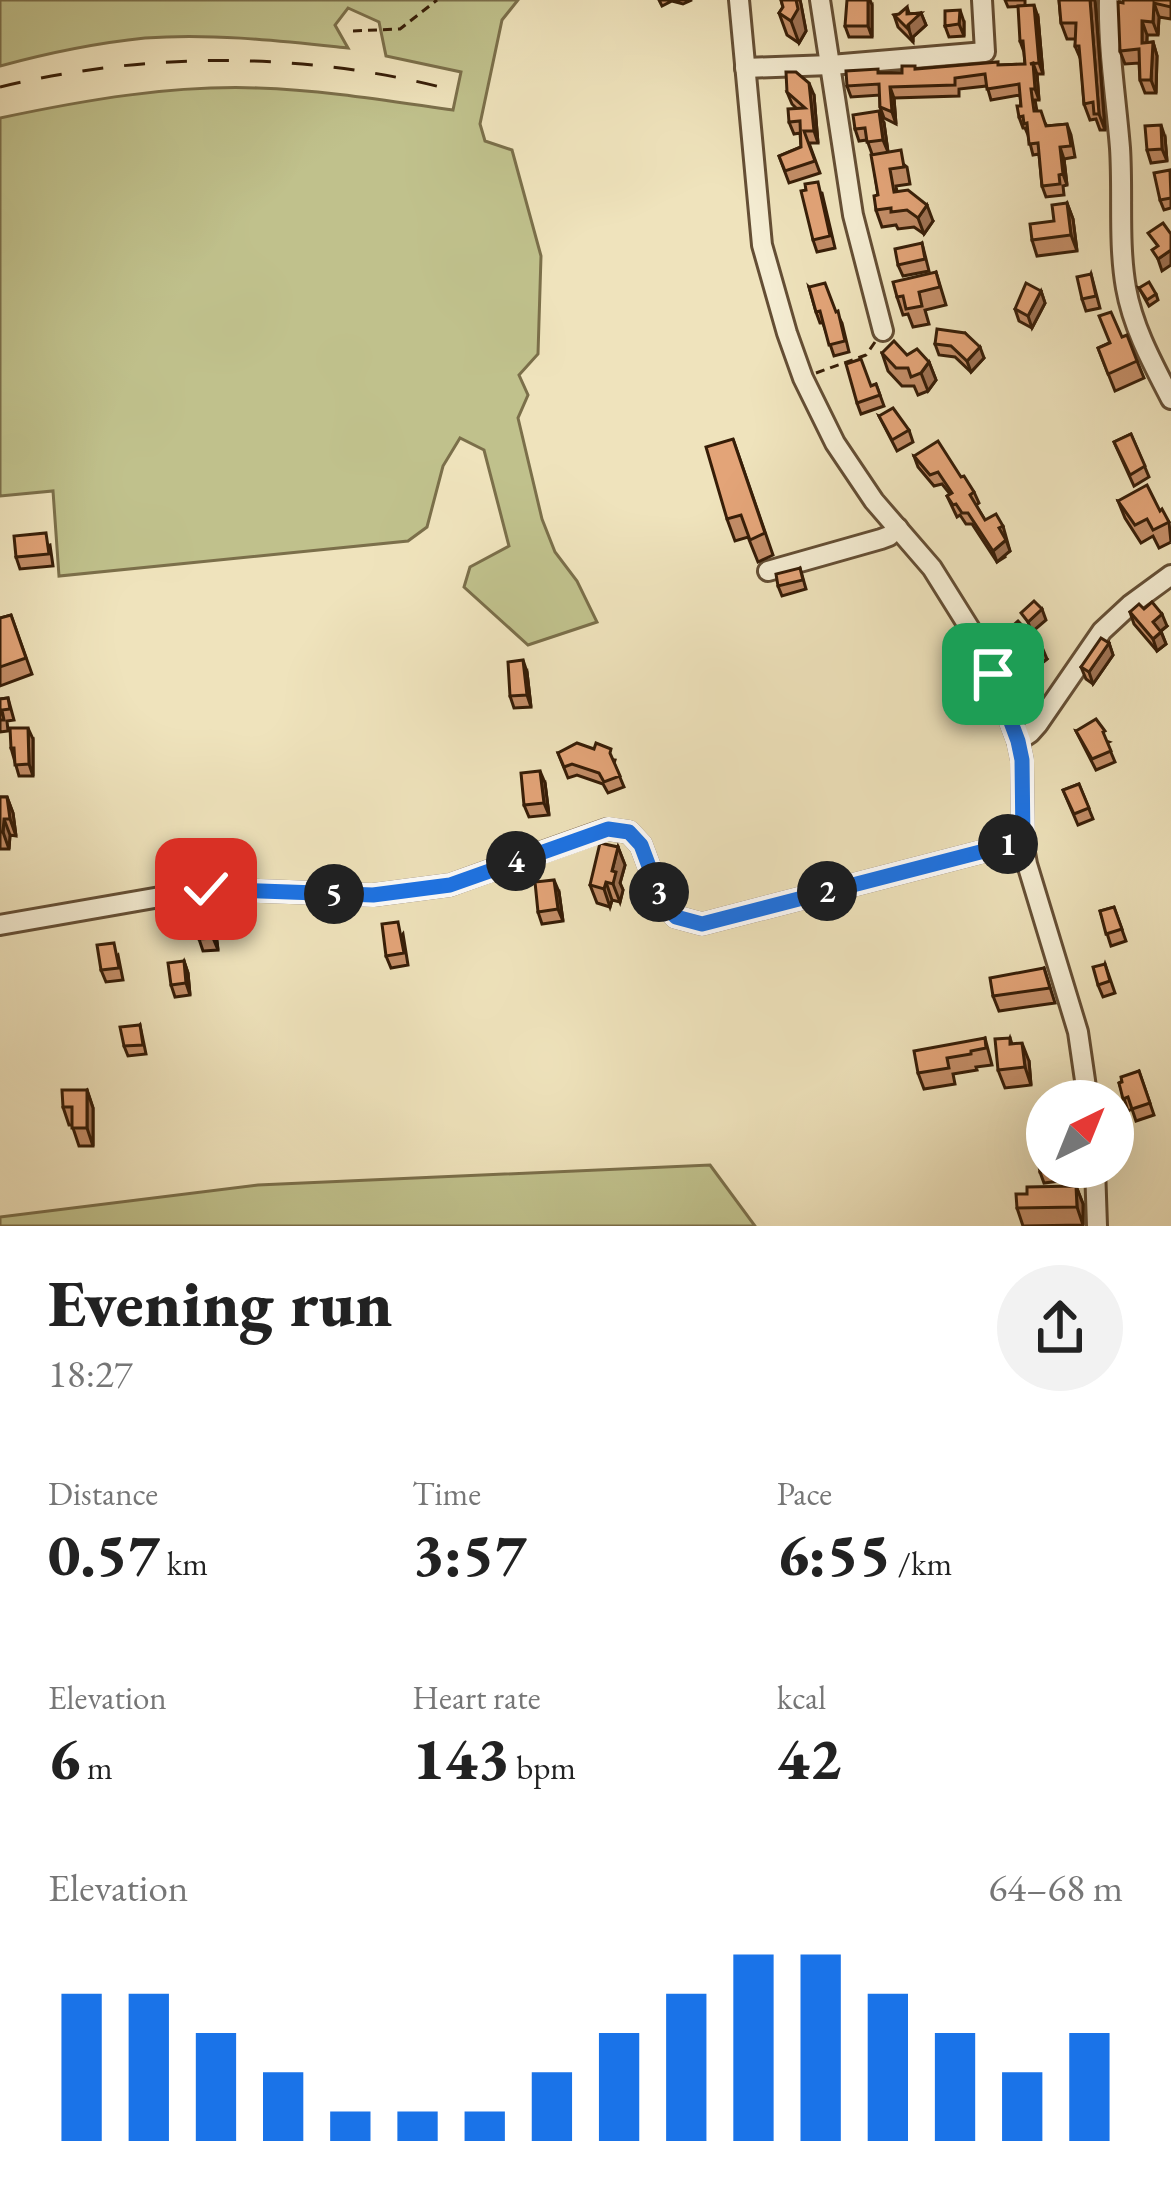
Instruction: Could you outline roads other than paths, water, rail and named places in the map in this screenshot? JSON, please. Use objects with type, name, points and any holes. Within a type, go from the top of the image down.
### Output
[{"type":"street","points":[[739,0],[762,245],[787,333],[803,378],[844,458],[932,568],[993,674],[1018,741],[1023,841],[1078,1033],[1085,1080]]},
{"type":"street","points":[[820,0],[853,215],[884,331]]},
{"type":"street","points":[[746,68],[985,52],[982,0]]},
{"type":"street","points":[[1108,0],[1126,292],[1146,351],[1171,399]]},
{"type":"street","points":[[768,571],[889,536],[898,528]]},
{"type":"street","points":[[1018,741],[1038,724],[1102,631],[1171,575]]},
{"type":"street","points":[[0,926],[206,889],[373,895],[450,885],[608,829],[629,832],[641,845],[663,904],[676,917],[702,924],[1023,841]]},
{"type":"street","points":[[1096,1188],[1097,1226]]},
{"type":"railway","points":[[0,87],[113,67],[228,60],[343,68],[456,91]]}]
